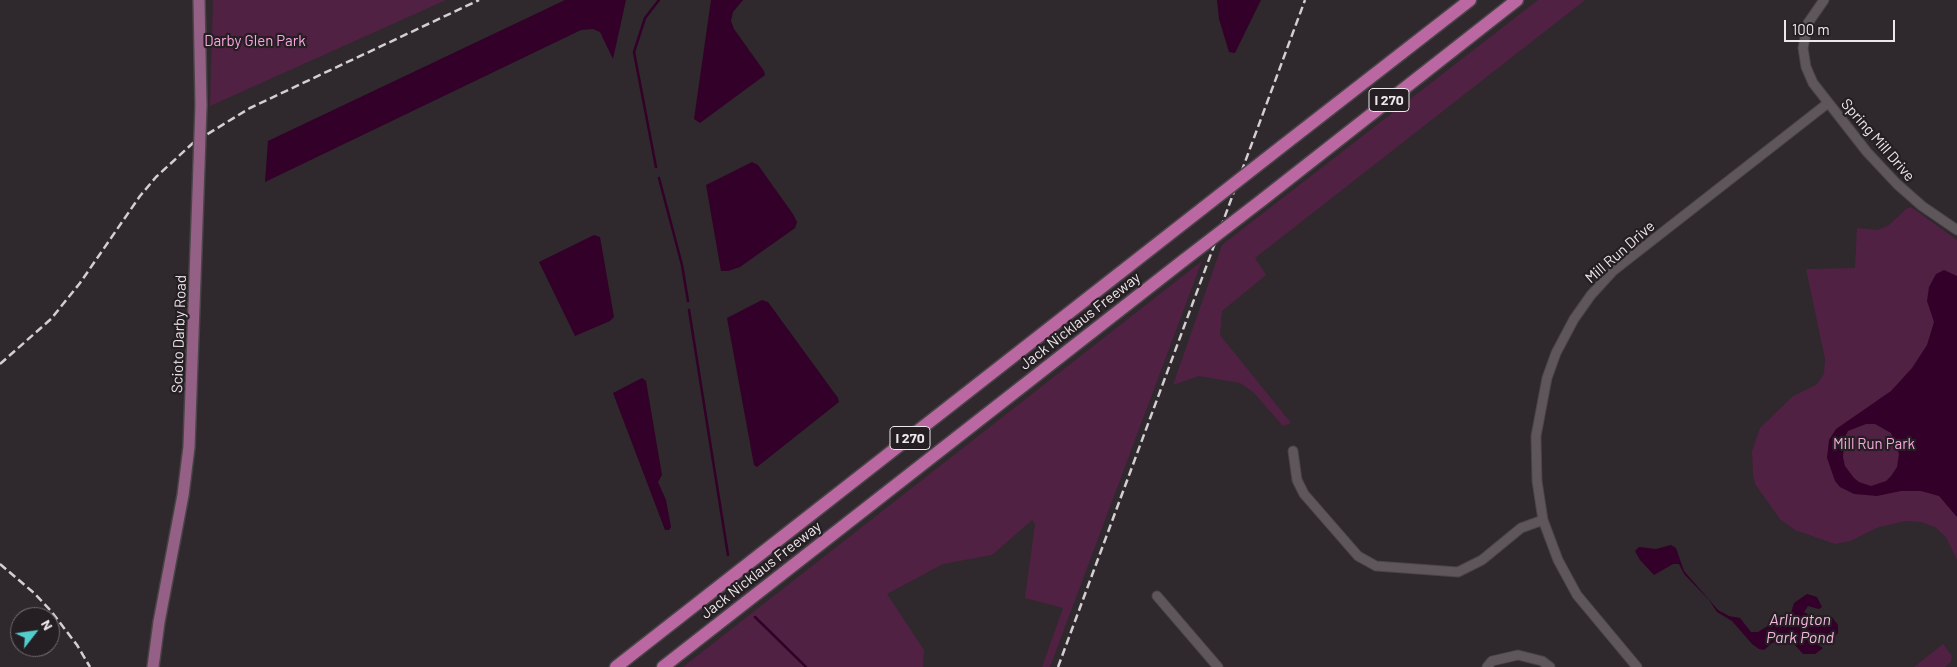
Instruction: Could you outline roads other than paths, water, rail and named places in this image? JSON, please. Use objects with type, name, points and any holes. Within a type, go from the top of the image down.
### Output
[{"type":"highway","name":"Jack Nicklaus Freeway","points":[[616,667],[1470,0]]},
{"type":"highway","name":"Jack Nicklaus Freeway","points":[[663,667],[1517,0]]},
{"type":"main road","name":"Scioto Darby Road","points":[[153,667],[158,622],[183,495],[189,447],[201,105],[199,0]]},
{"type":"street","name":"Spring Mill Drive","points":[[1824,0],[1808,23],[1803,48],[1809,75],[1828,103],[1867,152],[1897,184],[1922,206],[1957,230]]},
{"type":"street","name":"Mill Run Drive","points":[[1637,667],[1577,595],[1558,560],[1543,520],[1536,459],[1536,436],[1542,395],[1556,353],[1574,319],[1591,295],[1613,271],[1828,103]]},
{"type":"street","points":[[1293,451],[1297,480],[1304,494],[1358,556],[1376,566],[1458,572],[1482,560],[1521,528],[1543,520]]},
{"type":"street","points":[[1157,596],[1218,667]]},
{"type":"street","points":[[1487,667],[1492,661],[1518,655],[1542,662],[1550,667]]},
{"type":"water","points":[[565,0],[626,0],[613,59],[600,32],[593,29],[581,30],[265,182],[268,141]]},
{"type":"water","points":[[711,0],[743,0],[733,12],[731,21],[734,29],[765,75],[700,123],[694,119]]},
{"type":"water","points":[[1217,0],[1261,0],[1235,53],[1229,52],[1219,19]]},
{"type":"water","points":[[752,162],[758,165],[797,222],[795,228],[740,267],[721,271],[706,185]]},
{"type":"water","points":[[594,235],[600,237],[614,317],[610,321],[575,336],[539,262]]},
{"type":"water","points":[[1944,270],[1957,276],[1957,517],[1939,496],[1921,491],[1901,491],[1877,496],[1854,494],[1840,487],[1835,481],[1827,458],[1829,440],[1836,429],[1891,391],[1912,368],[1927,345],[1934,322],[1927,301],[1929,287],[1936,274]],"holes":[[[1866,424],[1875,424],[1891,433],[1899,454],[1897,467],[1891,476],[1886,481],[1871,486],[1854,478],[1845,466],[1843,457],[1845,437],[1848,431]]]},
{"type":"water","points":[[762,300],[768,302],[838,398],[839,402],[757,467],[754,465],[727,318]]},
{"type":"water","points":[[642,378],[646,381],[662,475],[658,482],[666,500],[671,527],[669,530],[665,530],[613,393]]},
{"type":"water","name":"Arlington Park Pond","points":[[1671,545],[1676,548],[1684,571],[1718,610],[1729,616],[1740,618],[1751,632],[1758,632],[1780,616],[1791,613],[1794,603],[1807,594],[1817,597],[1822,607],[1819,609],[1808,606],[1804,612],[1820,621],[1832,617],[1838,625],[1838,633],[1830,641],[1824,633],[1815,638],[1814,642],[1823,648],[1815,654],[1803,654],[1794,644],[1783,640],[1772,643],[1764,650],[1759,649],[1752,644],[1732,621],[1717,612],[1709,600],[1684,574],[1679,564],[1673,564],[1654,575],[1640,560],[1635,551],[1639,547],[1656,549]]},
{"type":"waterway","points":[[656,167],[634,52],[645,18],[659,0]]},
{"type":"waterway","points":[[659,178],[682,265],[688,301]]},
{"type":"waterway","points":[[689,310],[728,555]]},
{"type":"waterway","points":[[755,617],[806,667]]},
{"type":"railway","points":[[0,364],[51,319],[80,283],[140,196],[156,177],[193,143],[250,108],[479,0]]},
{"type":"railway","points":[[1058,667],[1305,0]]},
{"type":"railway","points":[[0,564],[34,593],[51,611],[77,645],[90,667]]},
{"type":"park label","name":"Darby Glen Park","points":[[255,41]]},
{"type":"park label","name":"Mill Run Park","points":[[1874,444]]}]
